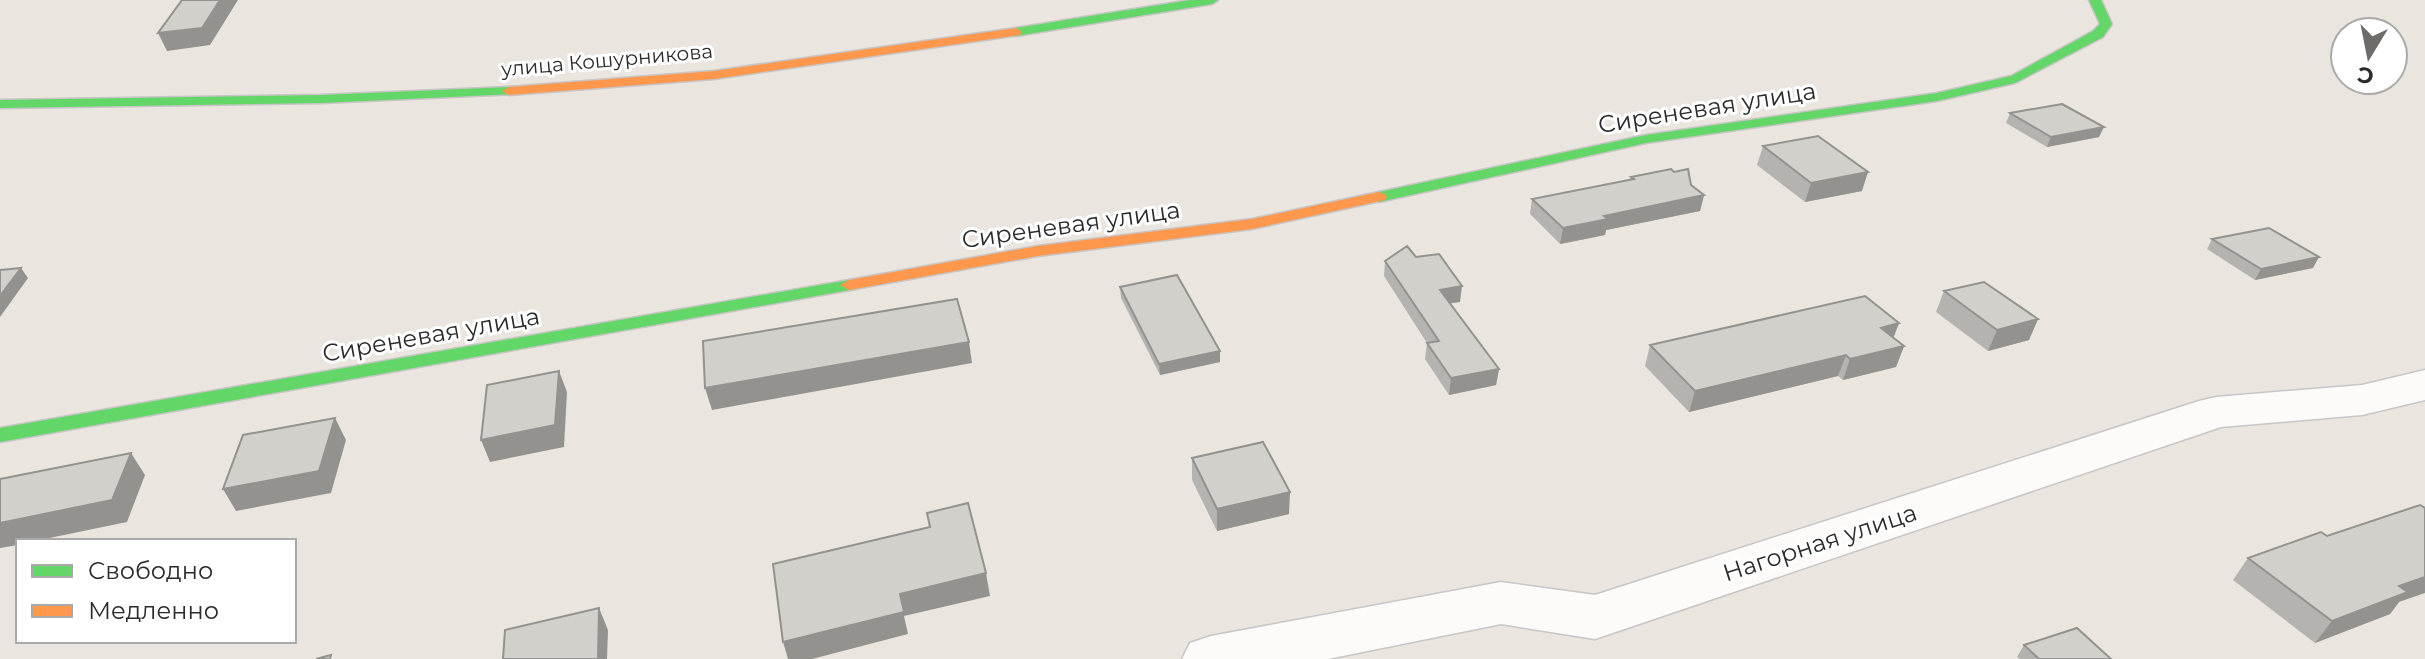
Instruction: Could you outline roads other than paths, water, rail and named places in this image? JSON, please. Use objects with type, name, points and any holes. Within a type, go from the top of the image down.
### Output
[{"type":"street","name":"улица Кошурникова","points":[[0,104],[483,93],[644,82],[836,59],[1139,6],[1212,0]]},
{"type":"street","name":"Сиреневая улица","points":[[0,435],[1038,251],[1252,224],[1646,139],[1937,97],[2015,79],[2098,34],[2106,24],[2095,0]]},
{"type":"street","name":"Нагорная улица","points":[[1211,659],[1501,603],[1595,617],[2216,412],[2362,400],[2425,385]]}]
